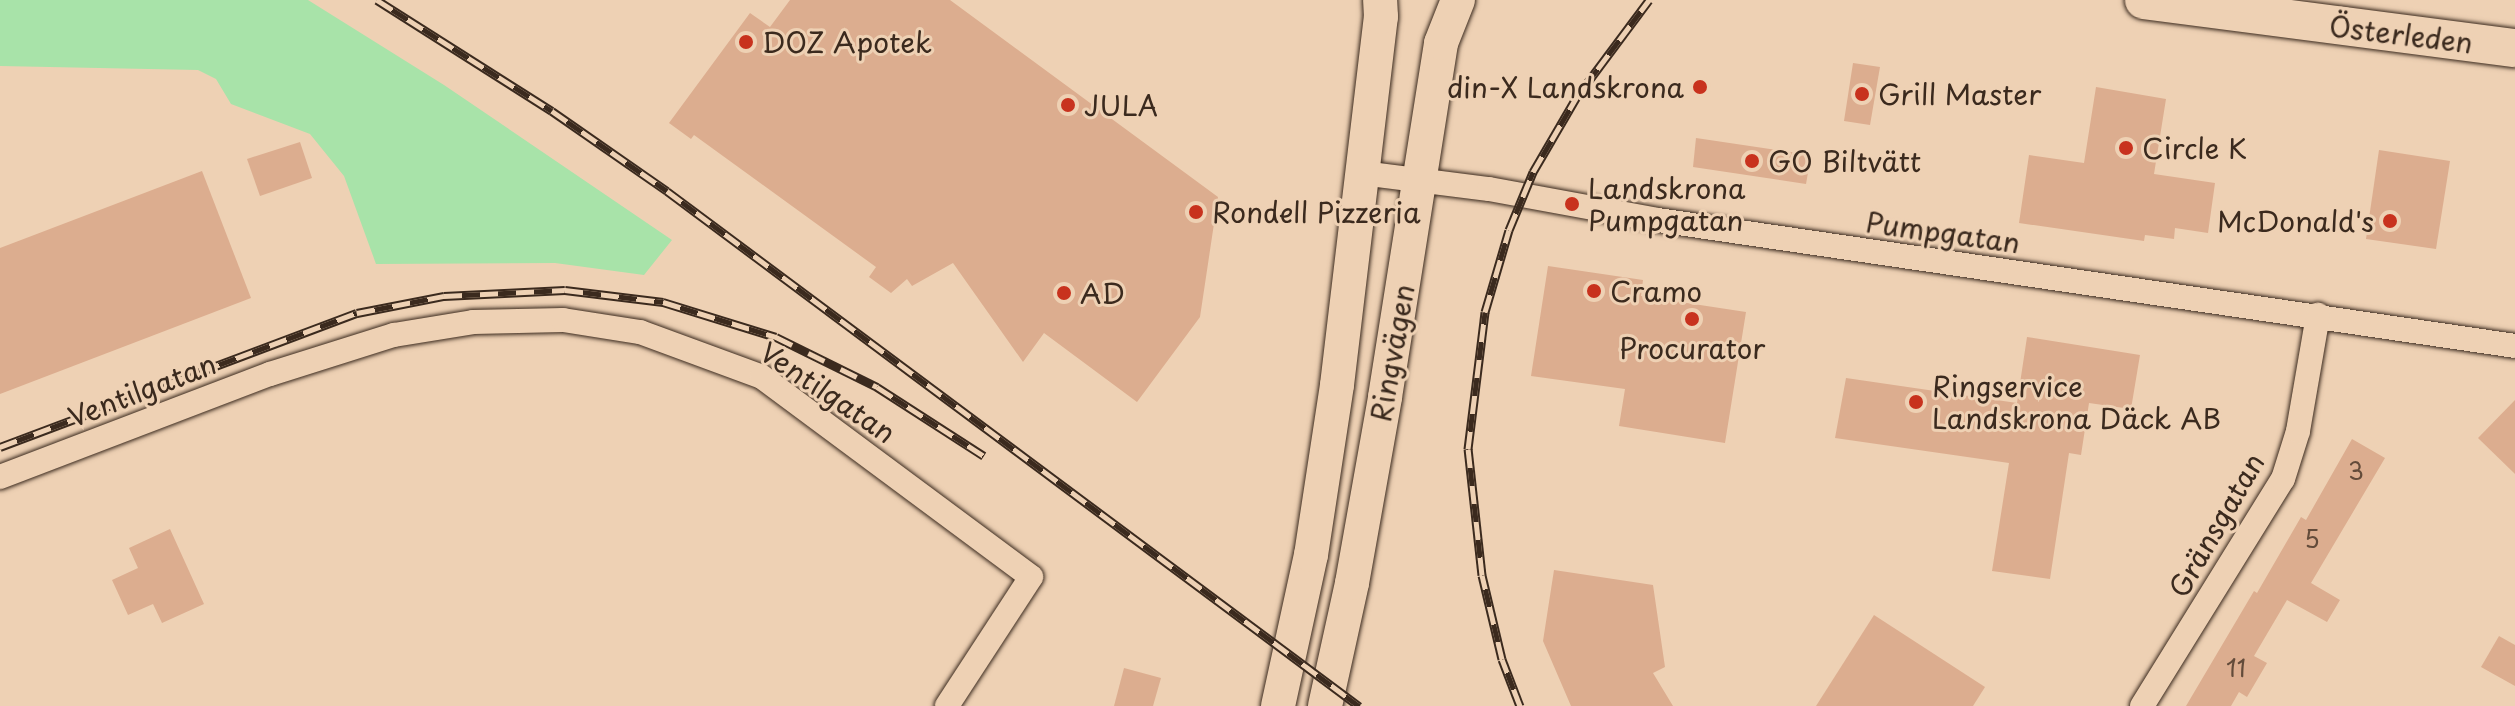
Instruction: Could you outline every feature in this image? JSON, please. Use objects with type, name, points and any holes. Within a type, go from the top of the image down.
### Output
[{"type":"main road","name":"Ringvägen","points":[[1278,706],[1311,555],[1337,385],[1381,17],[1380,0]]},
{"type":"main road","name":"Ringvägen","points":[[1325,706],[1355,569],[1441,43],[1458,0]]},
{"type":"main road","name":"Österleden","points":[[2144,0],[2515,48]]},
{"type":"street","name":"Pumpgatan","points":[[1362,173],[1489,189],[1673,223],[2515,346]]},
{"type":"street","name":"Gränsgatan","points":[[2142,706],[2283,479],[2298,431],[2318,315]]},
{"type":"street","name":"Ventilgatan","points":[[0,477],[270,374],[394,335],[473,322],[563,320],[640,332],[762,377],[1031,577],[947,706]]},
{"type":"green space","points":[[0,0],[308,0],[444,85],[672,240],[644,275],[555,263],[376,264],[344,176],[310,134],[231,104],[216,79],[198,70],[0,66]]},
{"type":"building","points":[[790,0],[950,0],[1218,197],[1200,317],[1137,402],[1044,333],[1023,362],[953,263],[912,286],[907,279],[891,293],[869,277],[876,267],[694,135],[691,139],[669,123],[750,13],[770,27]]},
{"type":"building","name":"Grill Master","points":[[1853,63],[1880,67],[1870,125],[1844,121]]},
{"type":"building","points":[[2096,87],[2166,99],[2154,174],[2215,183],[2208,233],[2175,228],[2174,239],[2145,235],[2144,241],[2019,223],[2029,155],[2084,163]]},
{"type":"building","name":"GO Biltvätt","points":[[1696,138],[1811,155],[1806,184],[1693,167]]},
{"type":"building","points":[[300,142],[312,178],[260,196],[247,159]]},
{"type":"building","points":[[2379,150],[2450,161],[2436,249],[2366,239]]},
{"type":"building","points":[[202,171],[251,298],[0,394],[0,248]]},
{"type":"building","points":[[1548,266],[1643,280],[1641,296],[1746,312],[1725,443],[1619,426],[1625,389],[1531,376]]},
{"type":"building","points":[[2027,337],[2140,355],[2131,409],[2089,403],[2081,455],[2069,453],[2050,579],[1992,571],[2009,463],[1835,438],[1846,378],[2017,403]]},
{"type":"building","points":[[2515,400],[2515,474],[2478,438]]},
{"type":"building","points":[[2352,439],[2385,458],[2311,583],[2340,600],[2327,622],[2287,600],[2254,656],[2267,663],[2247,697],[2239,692],[2231,706],[2186,706],[2301,517],[2306,520]]},
{"type":"building","points":[[170,529],[204,604],[162,623],[153,604],[128,615],[112,580],[138,568],[129,548]]},
{"type":"building","points":[[1554,570],[1653,585],[1665,667],[1653,673],[1673,706],[1571,706],[1543,641]]},
{"type":"building","points":[[1874,615],[1985,687],[1973,706],[1816,706]]},
{"type":"building","points":[[2499,636],[2515,645],[2515,686],[2481,667]]},
{"type":"building","points":[[1124,668],[1161,678],[1153,706],[1114,706]]},
{"type":"railway","points":[[377,0],[552,111],[667,191],[1359,706]]},
{"type":"railway","points":[[1520,706],[1502,659],[1482,575],[1468,449],[1485,312],[1509,230],[1533,172],[1576,98],[1649,0]]},
{"type":"railway","points":[[0,447],[357,313],[444,296],[565,290],[663,302],[776,337],[877,387],[984,456]]},
{"type":"place","name":"DOZ Apotek","points":[[746,42]]},
{"type":"place","name":"din-X Landskrona","points":[[1700,87]]},
{"type":"place","name":"Grill Master","points":[[1862,94]]},
{"type":"place","name":"JULA","points":[[1068,105]]},
{"type":"place","name":"Circle K","points":[[2126,148]]},
{"type":"place","name":"GO Biltvätt","points":[[1752,161]]},
{"type":"place","name":"Landskrona Pumpgatan","points":[[1572,204]]},
{"type":"place","name":"Rondell Pizzeria","points":[[1196,212]]},
{"type":"place","name":"McDonald's","points":[[2390,221]]},
{"type":"place","name":"Cramo","points":[[1594,291]]},
{"type":"place","name":"AD","points":[[1064,293]]},
{"type":"place","name":"Procurator","points":[[1692,319]]},
{"type":"place","name":"Ringservice Landskrona Däck AB","points":[[1916,402]]}]
